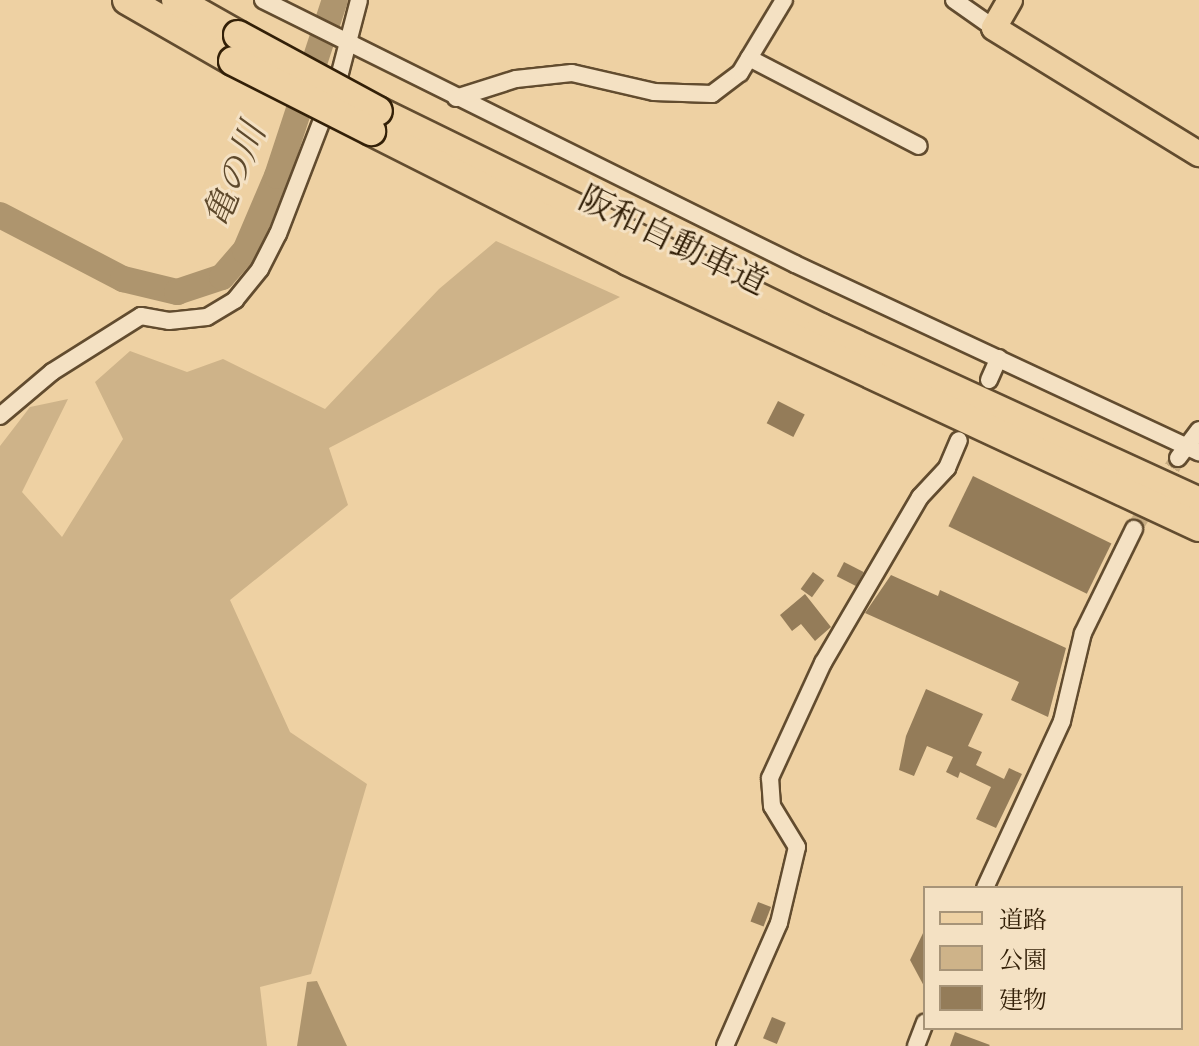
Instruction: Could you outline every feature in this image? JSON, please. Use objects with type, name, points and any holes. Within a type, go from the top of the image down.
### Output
[{"type":"highway","name":"阪和自動車道","points":[[127,0],[236,48],[628,261],[1199,527]]},
{"type":"highway","name":"阪和自動車道","points":[[176,0],[236,48]]},
{"type":"highway","name":"阪和自動車道","points":[[374,121],[1199,502]]},
{"type":"main road","points":[[1010,0],[994,28],[1199,154]]},
{"type":"street","points":[[263,0],[456,98],[999,358],[1189,453],[1199,430]]},
{"type":"street","points":[[0,416],[52,372],[141,316],[169,321],[207,317],[235,300],[260,269],[278,234],[359,0]]},
{"type":"street","points":[[456,98],[516,79],[572,73],[654,92],[712,94],[740,73],[784,0]]},
{"type":"street","points":[[954,0],[994,28]]},
{"type":"street","points":[[749,58],[919,146]]},
{"type":"street","points":[[989,380],[999,358]]},
{"type":"street","points":[[725,1046],[779,923],[797,847],[772,806],[770,778],[823,663],[920,497],[947,468],[959,440]]},
{"type":"street","points":[[986,886],[1062,721],[1083,633],[1134,529]]},
{"type":"green space","points":[[496,241],[620,297],[329,448],[348,505],[230,600],[290,732],[367,784],[311,974],[260,987],[267,1046],[0,1046],[0,446],[30,407],[68,399],[22,492],[62,537],[123,439],[95,382],[130,351],[187,372],[223,359],[325,409],[439,289]]},
{"type":"shaded area","points":[[317,981],[347,1046],[297,1046],[307,982]]},
{"type":"building","points":[[778,401],[805,415],[793,437],[767,423]]},
{"type":"building","points":[[973,476],[1111,544],[1087,594],[948,526]]},
{"type":"building","points":[[844,562],[864,572],[856,586],[837,576]]},
{"type":"building","points":[[813,572],[824,580],[812,597],[801,589]]},
{"type":"building","points":[[891,575],[938,596],[940,590],[1066,648],[1048,717],[1011,700],[1019,682],[865,613]]},
{"type":"building","points":[[805,594],[831,627],[815,641],[801,624],[792,631],[780,615]]},
{"type":"building","points":[[926,689],[983,714],[968,746],[982,752],[976,765],[1004,779],[1009,768],[1022,774],[996,828],[976,819],[991,787],[960,772],[958,778],[946,772],[953,757],[927,746],[914,776],[899,770],[906,736]]},
{"type":"building","points":[[758,902],[771,907],[764,927],[750,922]]},
{"type":"building","points":[[923,933],[923,984],[910,960]]},
{"type":"building","points":[[772,1017],[786,1023],[777,1044],[763,1038]]},
{"type":"building","points":[[955,1032],[990,1045],[950,1046]]},
{"type":"waterway","name":"亀の川","points":[[0,215],[123,279],[177,292],[222,277],[245,251],[277,176],[335,0]]},
{"type":"tunnel","points":[[1134,529],[1178,458]]}]
